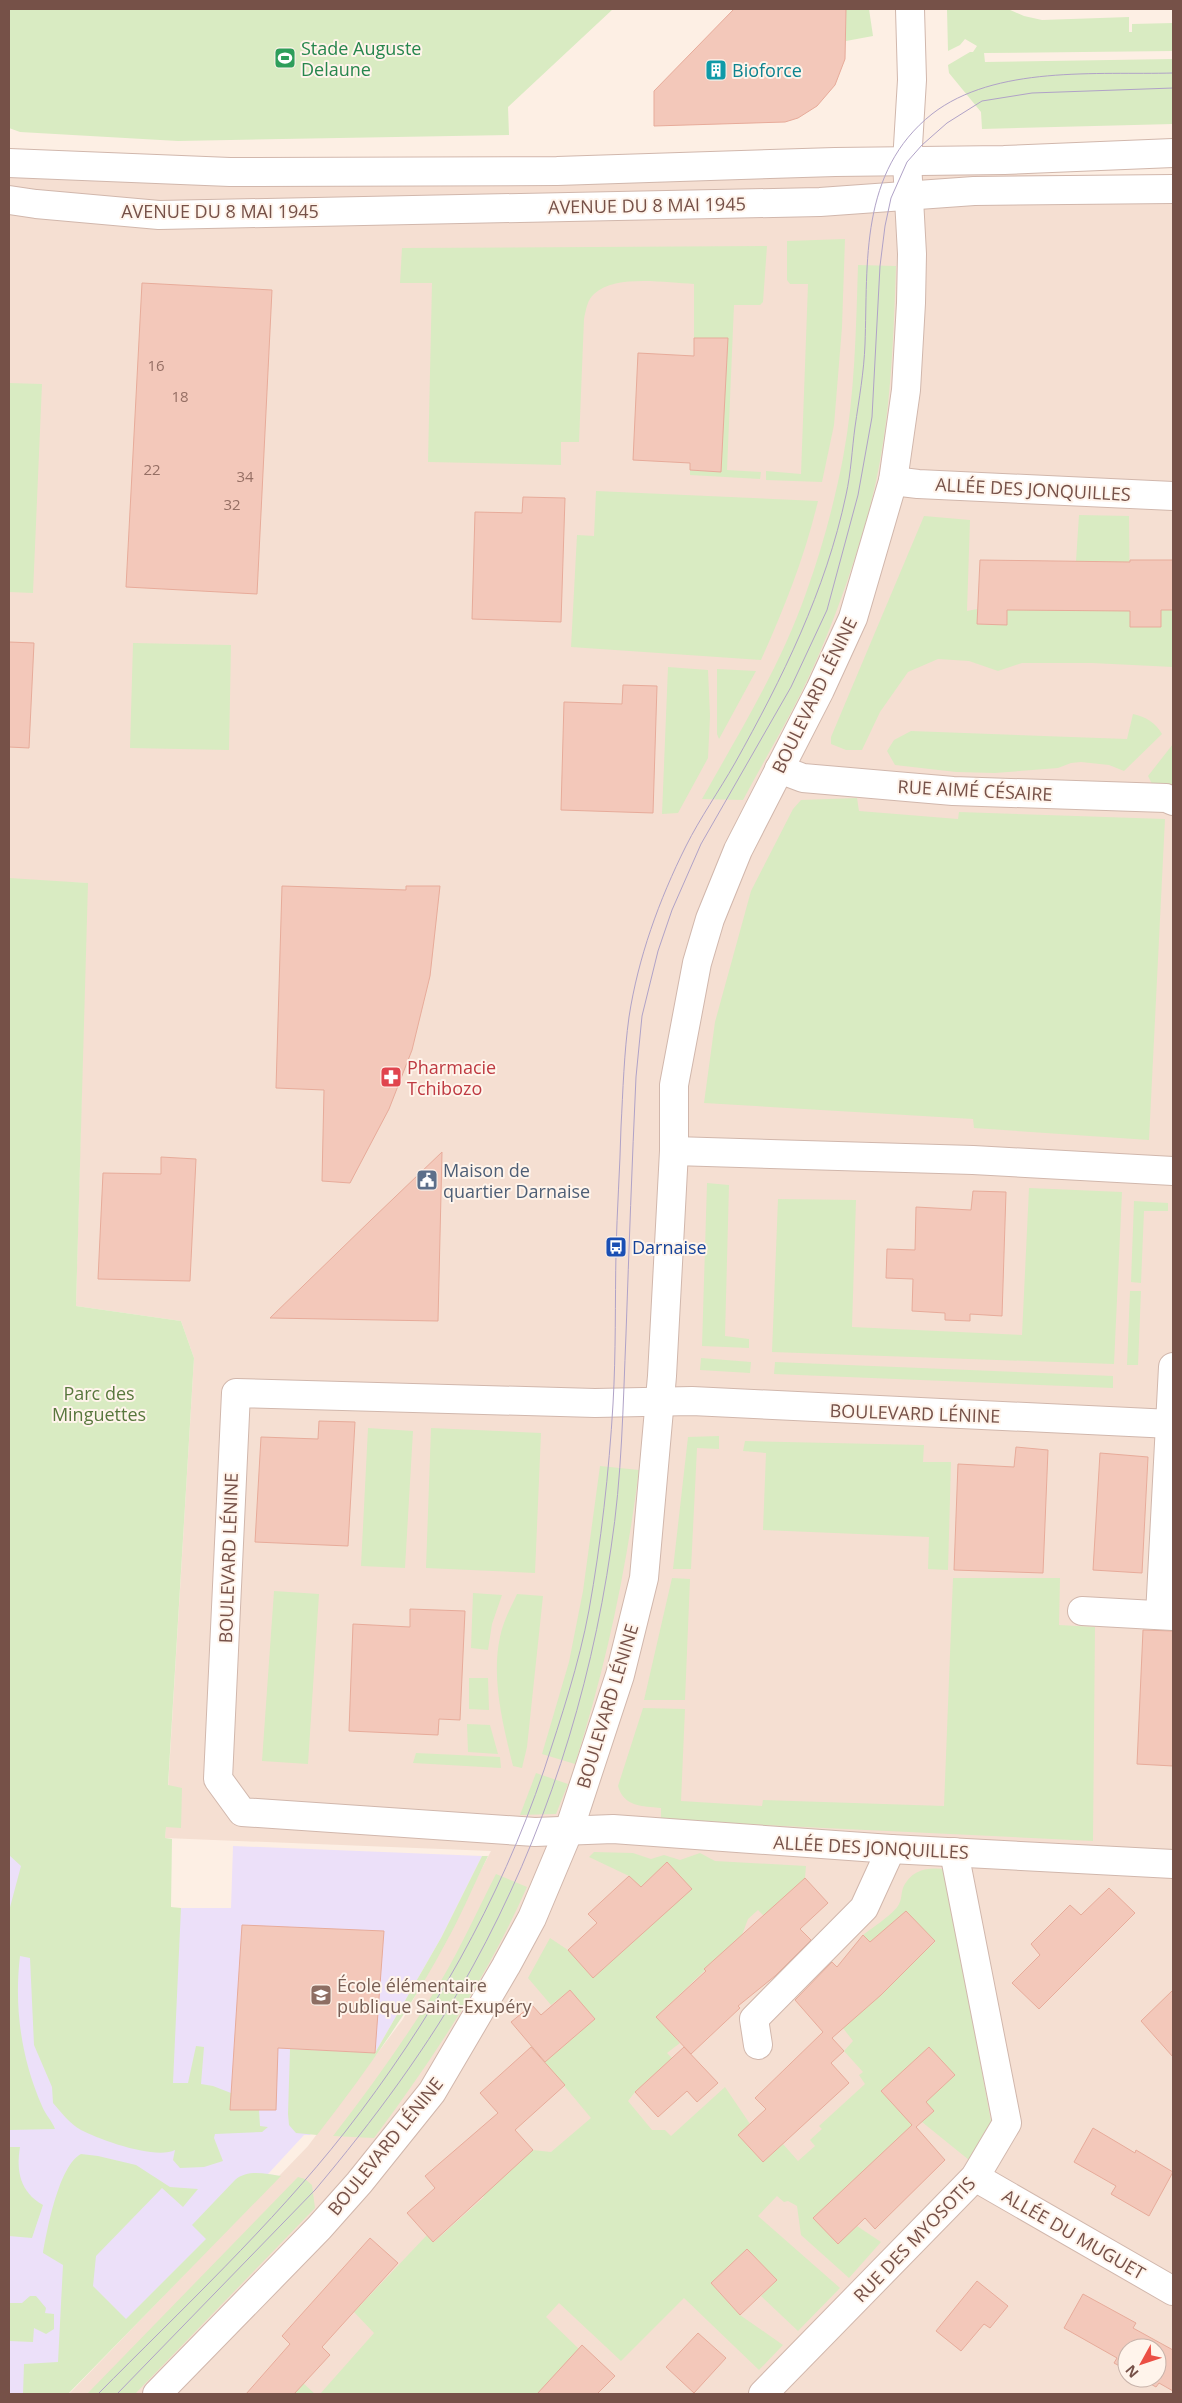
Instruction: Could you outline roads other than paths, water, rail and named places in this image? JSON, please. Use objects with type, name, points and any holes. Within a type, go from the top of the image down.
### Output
[{"type":"street","name":"BOULEVARD LÉNINE","points":[[157,2394],[319,2228],[359,2183],[432,2092],[532,1918],[568,1830],[620,1675],[644,1578],[660,1402],[674,1151],[674,1085],[697,963],[720,892],[738,850],[820,690],[853,618],[893,481],[906,390],[911,303],[907,162],[912,80],[910,9]]},
{"type":"street","name":"AVENUE DU 8 MAI 1945","points":[[9,163],[253,172],[506,171],[835,162],[907,162],[1173,153]]},
{"type":"street","name":"AVENUE DU 8 MAI 1945","points":[[253,172],[285,189],[362,189],[480,187],[506,171]]},
{"type":"street","name":"AVENUE DU 8 MAI 1945","points":[[342,212],[362,189]]},
{"type":"street","points":[[362,189],[384,211]]},
{"type":"street","name":"AVENUE DU 8 MAI 1945","points":[[9,200],[159,215],[820,202],[974,191],[1173,189]]},
{"type":"street","name":"ALLÉE DES JONQUILLES","points":[[893,481],[918,484],[1173,496]]},
{"type":"street","name":"RUE AIMÉ CÉSAIRE","points":[[779,770],[803,778],[954,791],[1166,798],[1173,801]]},
{"type":"street","points":[[674,1151],[973,1160],[1173,1171]]},
{"type":"street","points":[[1082,1611],[1167,1615],[1173,1367]]},
{"type":"street","name":"BOULEVARD LÉNINE","points":[[568,1830],[535,1832],[242,1812],[218,1779],[236,1393],[595,1403],[692,1401],[1171,1424]]},
{"type":"street","name":"ALLÉE DES JONQUILLES","points":[[568,1830],[613,1829],[891,1849],[1173,1864]]},
{"type":"street","points":[[758,2044],[754,2019],[864,1908],[891,1849]]},
{"type":"street","name":"RUE DES MYOSOTIS","points":[[762,2394],[975,2177],[1007,2123],[954,1852]]},
{"type":"street","name":"ALLÉE DU MUGUET","points":[[975,2177],[1173,2291]]},
{"type":"tram line","points":[[98,2394],[225,2267],[287,2201],[317,2167],[376,2091],[406,2048],[460,1959],[506,1866],[544,1770],[569,1691],[585,1630],[604,1507],[614,1385],[616,1236],[623,1085],[627,1031],[633,995],[644,951],[658,908],[676,866],[703,815],[735,763],[786,666],[827,565],[846,495],[864,365],[866,282],[872,220],[880,191],[891,163],[908,137],[932,114],[957,98],[986,87],[1016,80],[1048,76],[1173,73]]},
{"type":"tram line","points":[[117,2394],[315,2190],[379,2110],[419,2054],[456,1996],[498,1917],[522,1867],[561,1763],[591,1657],[615,1521],[623,1414],[636,1077],[642,1016],[658,951],[672,910],[701,844],[791,687],[827,610],[858,495],[872,417],[880,266],[885,226],[891,198],[907,162],[922,145],[947,123],[982,101],[1032,93],[1173,88]]},
{"type":"place","name":"Stade Auguste Delaune","points":[[285,58]]},
{"type":"place","name":"Bioforce","points":[[716,70]]},
{"type":"place","name":"Pharmacie Tchibozo","points":[[391,1077]]},
{"type":"place","name":"Maison de quartier Darnaise","points":[[427,1180]]},
{"type":"place","name":"Darnaise","points":[[616,1247]]},
{"type":"place","name":"École élémentaire publique Saint-Exupéry","points":[[321,1995]]},
{"type":"park label","name":"Parc des Minguettes","points":[[99,1404]]}]
